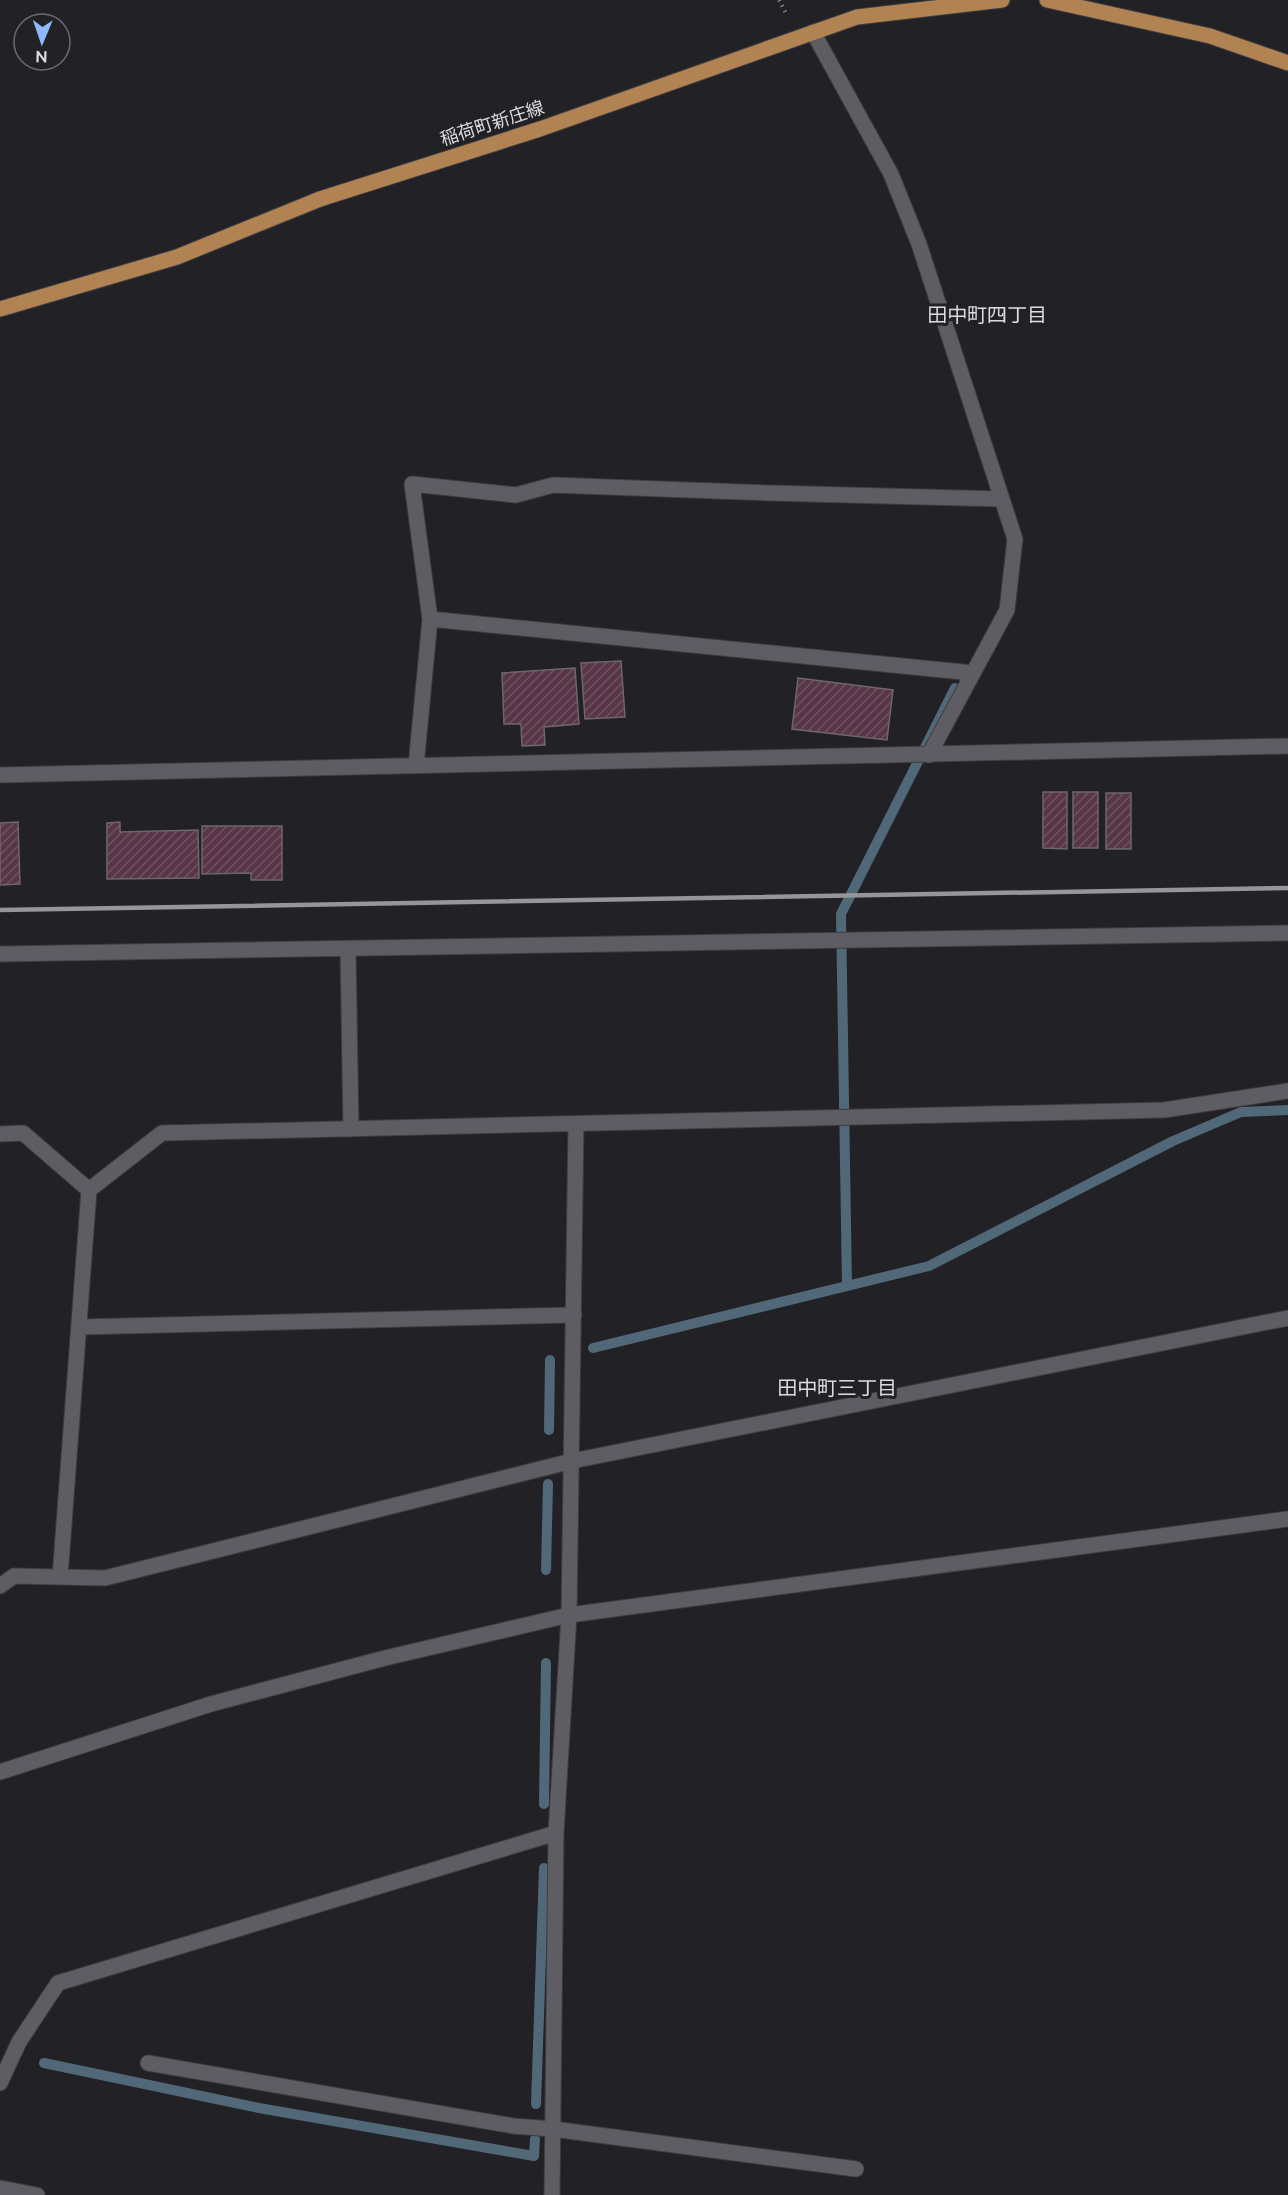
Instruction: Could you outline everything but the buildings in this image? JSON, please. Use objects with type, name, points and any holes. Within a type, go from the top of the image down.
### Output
[{"type":"main road","name":"稲荷町新庄線","points":[[0,309],[177,257],[320,199],[540,129],[857,16],[1002,0]]},
{"type":"main road","points":[[1047,0],[1210,36],[1288,63]]},
{"type":"street","points":[[813,32],[891,174],[919,244],[1015,539],[1007,610],[929,755]]},
{"type":"street","points":[[416,766],[430,619],[412,484],[516,495],[553,484],[1002,499]]},
{"type":"street","points":[[430,619],[972,673]]},
{"type":"street","points":[[0,775],[1288,746]]},
{"type":"street","points":[[0,954],[1288,933]]},
{"type":"street","points":[[348,949],[351,1129]]},
{"type":"street","points":[[60,1577],[89,1190],[162,1133],[1164,1110],[1288,1090]]},
{"type":"street","points":[[552,2195],[556,1833],[568,1616],[576,1124]]},
{"type":"street","points":[[0,1134],[23,1133],[89,1190]]},
{"type":"street","points":[[79,1327],[574,1315]]},
{"type":"street","points":[[0,1586],[14,1576],[105,1578],[572,1461],[1288,1318]]},
{"type":"street","points":[[0,1772],[211,1704],[386,1658],[568,1616],[1288,1519]]},
{"type":"street","points":[[0,2083],[19,2042],[58,1983],[556,1833]]},
{"type":"street","points":[[148,2063],[513,2126],[553,2129],[856,2169]]},
{"type":"street","points":[[0,2188],[37,2195]]},
{"type":"waterway","points":[[847,1286],[841,914],[955,688]]},
{"type":"waterway","points":[[593,1348],[929,1266],[1173,1141],[1241,1112],[1288,1110]]},
{"type":"waterway","points":[[549,1430],[550,1360]]},
{"type":"waterway","points":[[546,1570],[548,1484]]},
{"type":"waterway","points":[[544,1804],[546,1663]]},
{"type":"waterway","points":[[536,2104],[544,1868]]},
{"type":"waterway","points":[[44,2063],[259,2108],[534,2156],[535,2139]]},
{"type":"railway","points":[[0,910],[1288,888]]},
{"type":"district","name":"田中町四丁目","points":[[987,315]]},
{"type":"district","name":"田中町三丁目","points":[[837,1388]]}]
